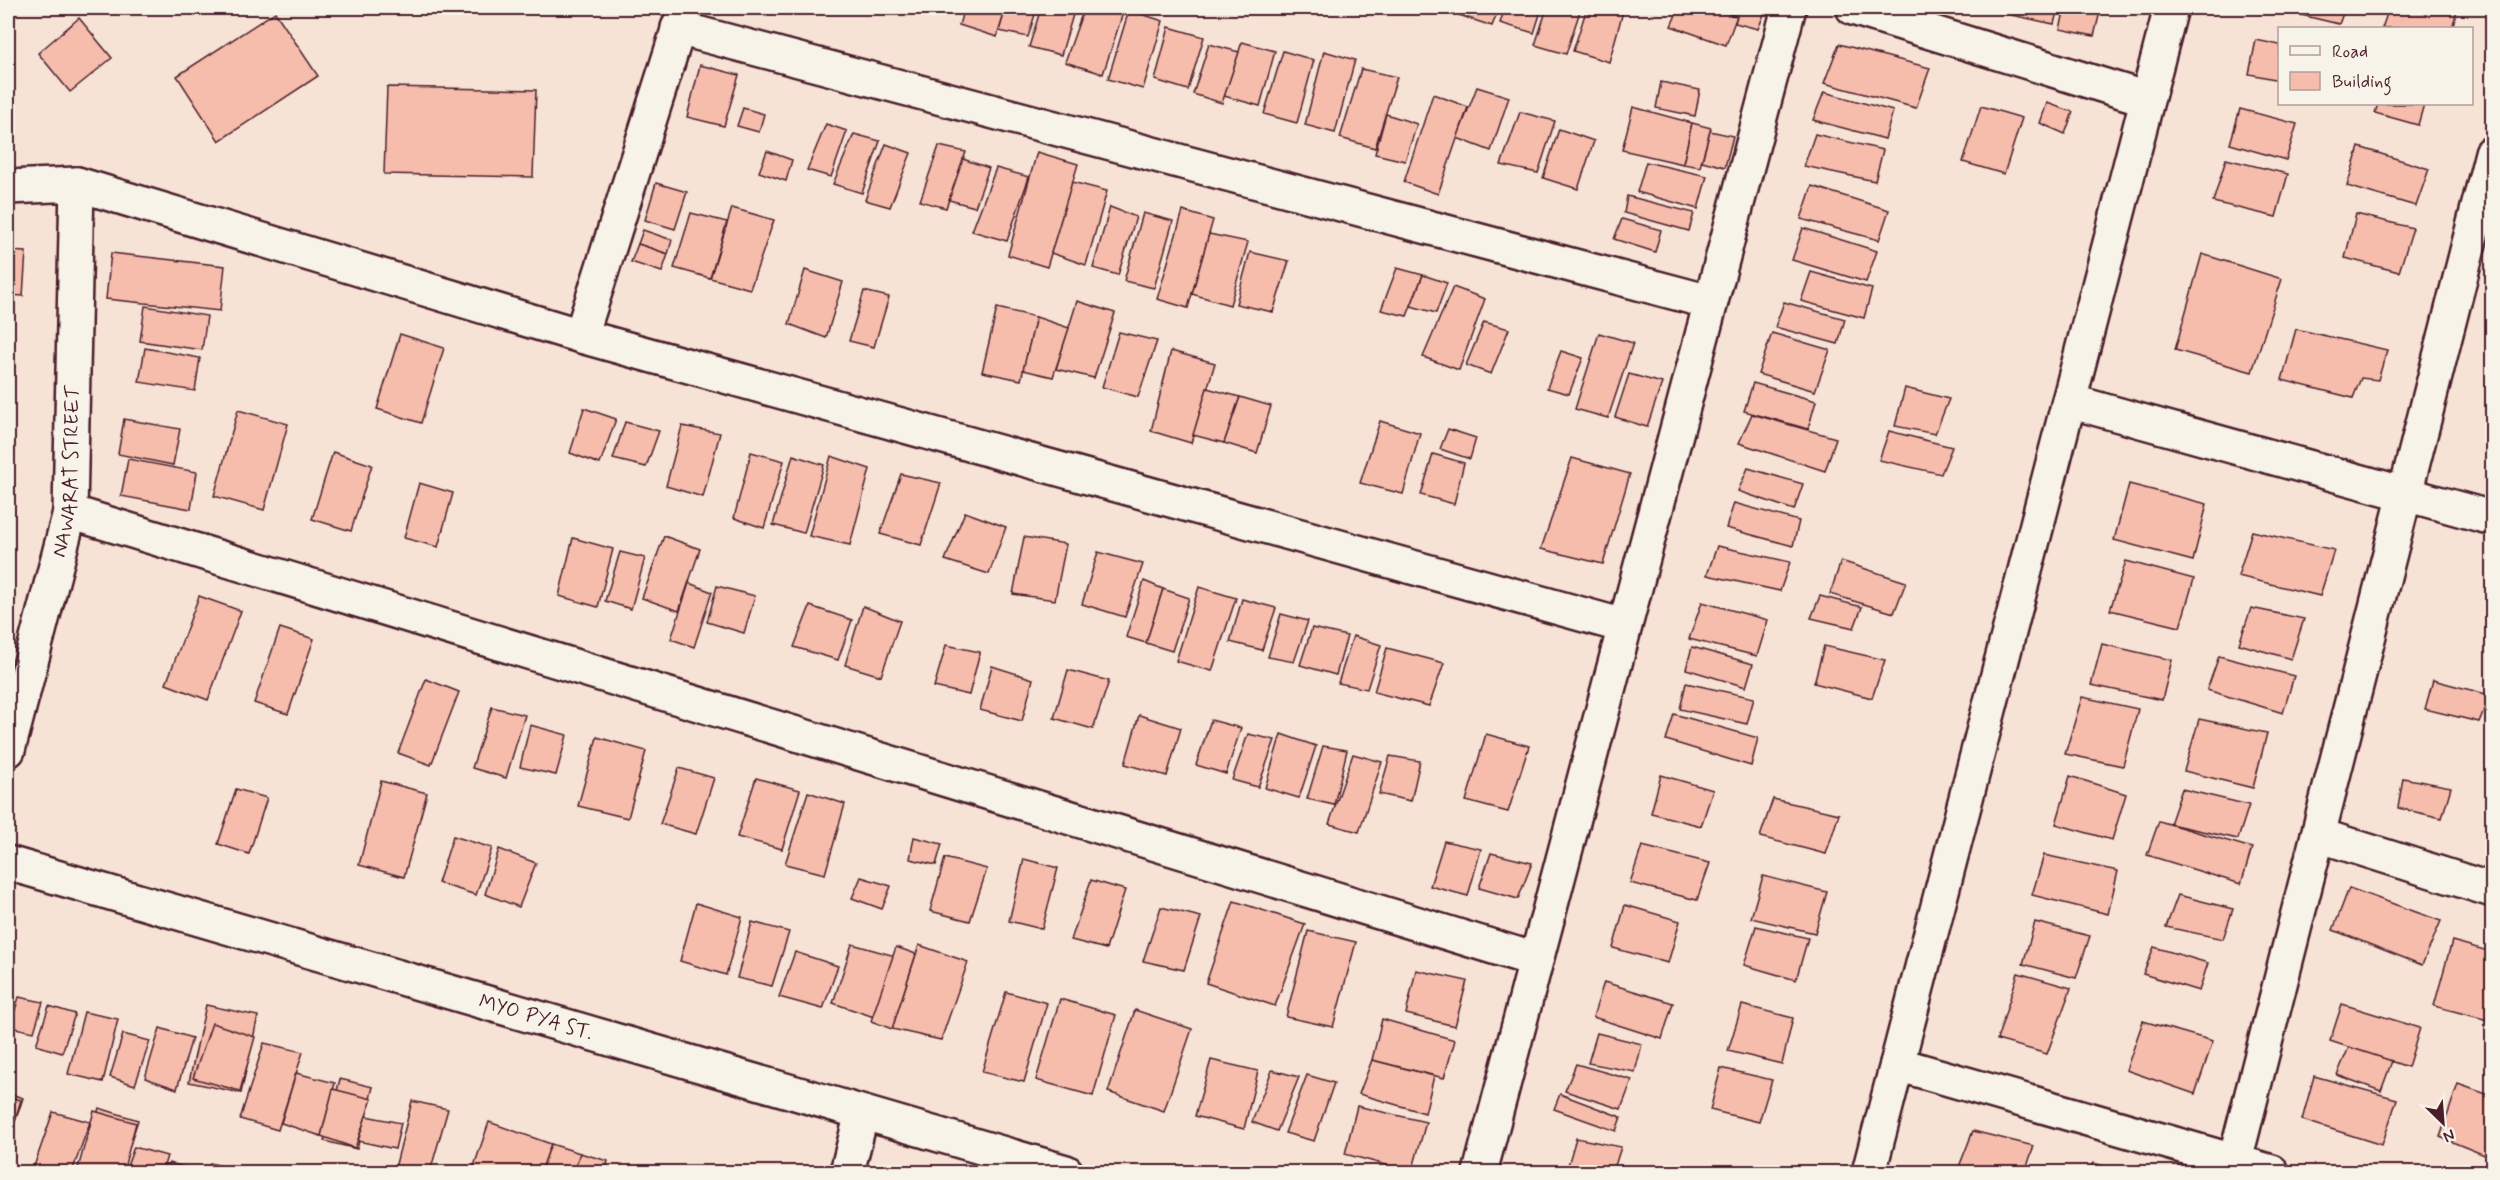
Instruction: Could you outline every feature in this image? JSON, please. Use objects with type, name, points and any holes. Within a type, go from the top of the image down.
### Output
[{"type":"street","points":[[1480,1173],[1789,8]]},
{"type":"street","points":[[1853,8],[2147,99]]},
{"type":"street","points":[[1869,1173],[2171,8]]},
{"type":"street","points":[[581,336],[682,18],[1710,302]]},
{"type":"street","points":[[2233,1167],[2493,153]]},
{"type":"street","points":[[8,187],[77,184],[581,336],[1624,626]]},
{"type":"street","name":"NAWARAT STREET","points":[[8,750],[70,512],[77,184]]},
{"type":"street","points":[[2069,401],[2493,518]]},
{"type":"street","points":[[70,512],[1536,960]]},
{"type":"street","points":[[2318,835],[2493,890]]},
{"type":"street","name":"MYO PYA ST.","points":[[8,863],[1066,1173]]},
{"type":"street","points":[[1897,1064],[2233,1167],[2271,1173]]},
{"type":"street","points":[[847,1173],[862,1113]]},
{"type":"building","points":[[964,8],[1006,8],[997,37],[959,25]]},
{"type":"building","points":[[1006,8],[1037,8],[1028,37],[999,31]]},
{"type":"building","points":[[1041,8],[1075,8],[1061,55],[1029,47]]},
{"type":"building","points":[[1084,8],[1105,8],[1123,13],[1103,74],[1065,62]]},
{"type":"building","points":[[1462,8],[1499,8],[1492,26],[1459,15]]},
{"type":"building","points":[[1505,8],[1542,8],[1534,33],[1500,23]]},
{"type":"building","points":[[1547,8],[1581,8],[1566,54],[1535,45]]},
{"type":"building","points":[[1587,8],[1624,8],[1609,62],[1573,51]]},
{"type":"building","points":[[1679,8],[1708,8],[1737,16],[1726,45],[1671,26]]},
{"type":"building","points":[[1733,8],[1748,8],[1765,12],[1758,29],[1735,23],[1737,16],[1730,14]]},
{"type":"building","points":[[1978,8],[2058,8],[2054,24]]},
{"type":"building","points":[[2065,8],[2101,8],[2094,36],[2060,29]]},
{"type":"building","points":[[2272,8],[2345,8],[2339,24]]},
{"type":"building","points":[[2389,8],[2442,8],[2457,11],[2452,27],[2382,27]]},
{"type":"building","points":[[1129,10],[1163,21],[1143,89],[1108,79]]},
{"type":"building","points":[[275,12],[318,76],[219,141],[177,76]]},
{"type":"building","points":[[79,18],[112,58],[70,92],[38,53]]},
{"type":"building","points":[[1169,27],[1204,37],[1188,90],[1155,80]]},
{"type":"building","points":[[2256,40],[2278,45],[2278,80],[2249,74]]},
{"type":"building","points":[[1242,42],[1275,51],[1260,106],[1224,96]]},
{"type":"building","points":[[1209,44],[1239,52],[1222,103],[1193,94]]},
{"type":"building","points":[[1839,44],[1930,68],[1916,108],[1824,83]]},
{"type":"building","points":[[1283,51],[1314,60],[1297,123],[1264,114]]},
{"type":"building","points":[[1324,51],[1355,60],[1335,133],[1305,125]]},
{"type":"building","points":[[700,65],[739,75],[724,126],[687,117]]},
{"type":"building","points":[[1361,69],[1397,77],[1375,148],[1340,138]]},
{"type":"building","points":[[1661,82],[1700,90],[1695,116],[1656,108]]},
{"type":"building","points":[[387,87],[536,90],[533,177],[384,174]]},
{"type":"building","points":[[1477,87],[1509,97],[1491,151],[1457,138]]},
{"type":"building","points":[[1824,92],[1893,111],[1885,139],[1813,120]]},
{"type":"building","points":[[1433,94],[1468,107],[1438,194],[1404,182]]},
{"type":"building","points":[[2047,103],[2073,112],[2065,134],[2040,123]]},
{"type":"building","points":[[2378,105],[2424,105],[2418,125],[2375,113]]},
{"type":"building","points":[[1981,106],[2022,118],[2004,174],[1963,162]]},
{"type":"building","points":[[1633,107],[1692,123],[1683,164],[1622,150]]},
{"type":"building","points":[[743,108],[764,114],[759,132],[737,126]]},
{"type":"building","points":[[2240,109],[2297,124],[2286,160],[2230,144]]},
{"type":"building","points":[[1520,112],[1555,121],[1538,173],[1501,165]]},
{"type":"building","points":[[1386,114],[1417,124],[1405,161],[1375,154]]},
{"type":"building","points":[[1692,123],[1711,128],[1700,167],[1683,164]]},
{"type":"building","points":[[826,124],[847,131],[831,177],[807,170]]},
{"type":"building","points":[[1559,129],[1594,141],[1578,189],[1543,178]]},
{"type":"building","points":[[1710,131],[1733,136],[1725,167],[1702,161]]},
{"type":"building","points":[[854,134],[880,141],[862,193],[833,184]]},
{"type":"building","points":[[1815,134],[1883,150],[1875,181],[1804,166]]},
{"type":"building","points":[[886,144],[911,153],[890,207],[865,200]]},
{"type":"building","points":[[939,146],[966,152],[946,208],[920,201]]},
{"type":"building","points":[[2359,147],[2429,169],[2416,206],[2347,186]]},
{"type":"building","points":[[767,151],[792,160],[786,181],[759,172]]},
{"type":"building","points":[[1037,152],[1078,164],[1047,267],[1008,255]]},
{"type":"building","points":[[963,159],[989,168],[975,207],[949,200]]},
{"type":"building","points":[[2226,159],[2288,174],[2276,217],[2213,202]]},
{"type":"building","points":[[1646,162],[1707,176],[1698,209],[1637,192]]},
{"type":"building","points":[[996,168],[1029,177],[1007,241],[972,231]]},
{"type":"building","points":[[1072,182],[1107,191],[1086,265],[1051,253]]},
{"type":"building","points":[[656,183],[687,192],[675,229],[645,220]]},
{"type":"building","points":[[1812,186],[1889,210],[1879,240],[1801,219]]},
{"type":"building","points":[[1627,196],[1694,213],[1689,231],[1624,213]]},
{"type":"building","points":[[1110,207],[1136,217],[1118,275],[1093,268]]},
{"type":"building","points":[[732,208],[774,220],[750,289],[710,278]]},
{"type":"building","points":[[1183,211],[1213,220],[1188,308],[1157,299]]},
{"type":"building","points":[[691,213],[727,222],[710,278],[674,268]]},
{"type":"building","points":[[1143,213],[1173,221],[1154,288],[1124,281]]},
{"type":"building","points":[[2356,214],[2413,228],[2399,272],[2345,258]]},
{"type":"building","points":[[1622,219],[1661,230],[1655,252],[1614,239]]},
{"type":"building","points":[[1803,228],[1877,251],[1866,282],[1792,260]]},
{"type":"building","points":[[643,230],[672,240],[668,254],[638,244]]},
{"type":"building","points":[[1209,234],[1248,242],[1230,305],[1192,294]]},
{"type":"building","points":[[638,244],[668,254],[662,272],[631,262]]},
{"type":"building","points":[[8,251],[26,252],[23,296],[8,295]]},
{"type":"building","points":[[1250,252],[1289,261],[1273,312],[1236,304]]},
{"type":"building","points":[[111,253],[225,266],[220,311],[106,299]]},
{"type":"building","points":[[2202,254],[2282,279],[2252,372],[2175,350]]},
{"type":"building","points":[[1397,268],[1423,275],[1407,316],[1381,310]]},
{"type":"building","points":[[805,270],[843,282],[826,338],[789,324]]},
{"type":"building","points":[[1811,272],[1872,289],[1864,318],[1801,301]]},
{"type":"building","points":[[1423,275],[1447,283],[1436,313],[1411,306]]},
{"type":"building","points":[[1453,287],[1485,299],[1459,370],[1423,357]]},
{"type":"building","points":[[864,291],[889,297],[874,347],[849,341]]},
{"type":"building","points":[[1077,301],[1115,313],[1094,378],[1056,369]]},
{"type":"building","points":[[1784,302],[1845,319],[1838,344],[1775,327]]},
{"type":"building","points":[[145,306],[207,316],[202,350],[140,341]]},
{"type":"building","points":[[997,308],[1036,317],[1021,380],[982,372]]},
{"type":"building","points":[[1036,317],[1069,328],[1053,377],[1023,370]]},
{"type":"building","points":[[1484,322],[1509,329],[1491,374],[1466,365]]},
{"type":"building","points":[[2296,329],[2387,350],[2378,380],[2361,378],[2353,398],[2282,380]]},
{"type":"building","points":[[1119,332],[1157,341],[1138,397],[1102,387]]},
{"type":"building","points":[[1599,333],[1633,343],[1608,418],[1575,409]]},
{"type":"building","points":[[1772,333],[1830,350],[1815,391],[1758,374]]},
{"type":"building","points":[[400,334],[444,348],[421,423],[377,409]]},
{"type":"building","points":[[145,348],[200,358],[195,391],[139,382]]},
{"type":"building","points":[[1171,351],[1215,363],[1191,443],[1151,431]]},
{"type":"building","points":[[1561,351],[1583,358],[1569,394],[1547,388]]},
{"type":"building","points":[[1629,374],[1662,383],[1647,427],[1615,417]]},
{"type":"building","points":[[1753,383],[1816,401],[1808,429],[1744,411]]},
{"type":"building","points":[[1207,388],[1240,397],[1224,443],[1193,435]]},
{"type":"building","points":[[1905,388],[1949,399],[1935,434],[1895,426]]},
{"type":"building","points":[[1240,397],[1271,406],[1257,453],[1224,443]]},
{"type":"building","points":[[584,408],[616,419],[600,464],[570,453]]},
{"type":"building","points":[[238,410],[288,424],[264,510],[214,496]]},
{"type":"building","points":[[1752,414],[1836,438],[1825,471],[1739,443]]},
{"type":"building","points":[[124,419],[180,429],[173,465],[118,454]]},
{"type":"building","points":[[1380,421],[1420,433],[1403,494],[1360,483]]},
{"type":"building","points":[[625,422],[659,431],[646,467],[613,459]]},
{"type":"building","points":[[682,426],[720,433],[703,497],[666,486]]},
{"type":"building","points":[[1448,429],[1476,438],[1470,459],[1440,449]]},
{"type":"building","points":[[1889,431],[1952,447],[1941,474],[1879,460]]},
{"type":"building","points":[[333,452],[372,465],[351,531],[312,519]]},
{"type":"building","points":[[751,452],[784,461],[764,528],[734,518]]},
{"type":"building","points":[[1433,454],[1464,463],[1454,504],[1421,495]]},
{"type":"building","points":[[793,455],[824,465],[804,533],[773,525]]},
{"type":"building","points":[[831,456],[870,469],[850,545],[809,536]]},
{"type":"building","points":[[1572,458],[1630,474],[1603,564],[1541,549]]},
{"type":"building","points":[[128,459],[197,472],[191,509],[121,496]]},
{"type":"building","points":[[1748,468],[1803,484],[1794,510],[1738,491]]},
{"type":"building","points":[[901,474],[941,483],[921,545],[880,534]]},
{"type":"building","points":[[419,483],[453,493],[438,547],[404,538]]},
{"type":"building","points":[[2129,484],[2207,504],[2193,561],[2114,540]]},
{"type":"building","points":[[1734,503],[1799,521],[1793,546],[1726,528]]},
{"type":"building","points":[[965,512],[1006,527],[989,574],[945,560]]},
{"type":"building","points":[[2252,531],[2334,550],[2320,596],[2238,576]]},
{"type":"building","points":[[664,536],[700,549],[679,611],[642,598]]},
{"type":"building","points":[[1024,537],[1066,544],[1055,600],[1013,594]]},
{"type":"building","points":[[573,538],[613,549],[598,607],[559,596]]},
{"type":"building","points":[[1717,546],[1790,562],[1780,591],[1707,575]]},
{"type":"building","points":[[620,552],[645,558],[631,609],[605,601]]},
{"type":"building","points":[[1098,552],[1143,564],[1125,617],[1082,604]]},
{"type":"building","points":[[1841,561],[1906,582],[1894,613],[1830,594]]},
{"type":"building","points":[[2126,561],[2194,579],[2180,627],[2110,610]]},
{"type":"building","points":[[1144,581],[1163,589],[1146,643],[1126,637]]},
{"type":"building","points":[[689,583],[712,592],[694,647],[671,639]]},
{"type":"building","points":[[717,586],[755,596],[744,633],[707,622]]},
{"type":"building","points":[[1199,587],[1236,598],[1212,671],[1176,661]]},
{"type":"building","points":[[1163,589],[1189,598],[1172,651],[1146,643]]},
{"type":"building","points":[[199,596],[241,611],[208,700],[166,684]]},
{"type":"building","points":[[1820,596],[1862,607],[1854,628],[1811,618]]},
{"type":"building","points":[[1242,599],[1276,608],[1262,650],[1230,642]]},
{"type":"building","points":[[1702,602],[1768,620],[1757,656],[1689,639]]},
{"type":"building","points":[[810,606],[852,620],[838,660],[794,647]]},
{"type":"building","points":[[863,606],[900,621],[881,676],[845,665]]},
{"type":"building","points":[[2251,608],[2304,619],[2291,659],[2239,644]]},
{"type":"building","points":[[1281,614],[1308,621],[1294,662],[1268,657]]},
{"type":"building","points":[[280,628],[314,639],[288,714],[254,703]]},
{"type":"building","points":[[1312,628],[1347,636],[1336,675],[1300,665]]},
{"type":"building","points":[[1353,636],[1381,645],[1367,689],[1338,683]]},
{"type":"building","points":[[2102,644],[2172,660],[2162,700],[2091,685]]},
{"type":"building","points":[[946,645],[980,652],[969,695],[934,687]]},
{"type":"building","points":[[1824,646],[1885,660],[1872,698],[1814,683]]},
{"type":"building","points":[[1692,647],[1753,664],[1746,687],[1686,669]]},
{"type":"building","points":[[1387,648],[1444,663],[1429,706],[1374,692]]},
{"type":"building","points":[[2219,656],[2294,676],[2283,713],[2207,690]]},
{"type":"building","points":[[992,666],[1033,679],[1022,721],[980,710]]},
{"type":"building","points":[[1068,670],[1109,681],[1093,729],[1054,718]]},
{"type":"building","points":[[426,679],[459,692],[431,765],[398,753]]},
{"type":"building","points":[[2433,680],[2490,695],[2479,722],[2425,709]]},
{"type":"building","points":[[1686,683],[1754,698],[1747,724],[1680,709]]},
{"type":"building","points":[[2082,697],[2138,709],[2123,766],[2065,754]]},
{"type":"building","points":[[492,707],[525,715],[506,778],[472,768]]},
{"type":"building","points":[[1674,714],[1758,738],[1751,766],[1666,740]]},
{"type":"building","points":[[1139,715],[1181,728],[1167,776],[1125,764]]},
{"type":"building","points":[[2199,719],[2267,733],[2253,788],[2184,771]]},
{"type":"building","points":[[1211,720],[1241,728],[1226,774],[1196,765]]},
{"type":"building","points":[[530,725],[567,735],[556,775],[520,767]]},
{"type":"building","points":[[1248,734],[1275,740],[1258,787],[1232,780]]},
{"type":"building","points":[[1281,734],[1316,746],[1299,798],[1265,788]]},
{"type":"building","points":[[1486,734],[1529,746],[1508,812],[1466,801]]},
{"type":"building","points":[[597,737],[646,751],[628,818],[578,806]]},
{"type":"building","points":[[1323,746],[1347,750],[1334,805],[1307,799]]},
{"type":"building","points":[[1353,754],[1382,762],[1359,832],[1329,824]]},
{"type":"building","points":[[1390,756],[1420,761],[1411,801],[1379,794]]},
{"type":"building","points":[[679,768],[714,778],[696,834],[660,824]]},
{"type":"building","points":[[1661,775],[1713,790],[1701,826],[1651,813]]},
{"type":"building","points":[[2070,776],[2126,794],[2112,840],[2056,824]]},
{"type":"building","points":[[756,778],[800,790],[782,849],[737,837]]},
{"type":"building","points":[[2403,778],[2451,787],[2442,818],[2398,808]]},
{"type":"building","points":[[381,781],[427,793],[404,877],[359,865]]},
{"type":"building","points":[[236,789],[267,798],[249,854],[218,844]]},
{"type":"building","points":[[2182,789],[2249,805],[2238,839],[2170,824]]},
{"type":"building","points":[[808,792],[845,804],[825,874],[785,864]]},
{"type":"building","points":[[1773,799],[1839,814],[1826,854],[1760,837]]},
{"type":"building","points":[[2159,821],[2252,848],[2241,884],[2147,855]]},
{"type":"building","points":[[453,836],[492,848],[476,895],[438,883]]},
{"type":"building","points":[[914,837],[942,844],[936,865],[910,859]]},
{"type":"building","points":[[1444,841],[1481,849],[1468,896],[1430,886]]},
{"type":"building","points":[[1642,846],[1710,863],[1697,900],[1630,883]]},
{"type":"building","points":[[499,849],[536,863],[519,907],[485,894]]},
{"type":"building","points":[[1491,853],[1532,863],[1518,899],[1479,888]]},
{"type":"building","points":[[2044,855],[2118,871],[2108,914],[2032,895]]},
{"type":"building","points":[[945,858],[987,869],[970,921],[930,911]]},
{"type":"building","points":[[1024,859],[1058,868],[1042,929],[1009,921]]},
{"type":"building","points":[[1763,876],[1827,892],[1815,933],[1751,918]]},
{"type":"building","points":[[861,877],[891,886],[882,909],[852,898]]},
{"type":"building","points":[[1091,880],[1125,890],[1106,949],[1071,940]]},
{"type":"building","points":[[2349,888],[2441,921],[2422,965],[2333,930]]},
{"type":"building","points":[[2178,895],[2233,909],[2223,939],[2166,927]]},
{"type":"building","points":[[1234,901],[1305,924],[1275,1006],[1206,983]]},
{"type":"building","points":[[696,903],[742,917],[726,975],[680,961]]},
{"type":"building","points":[[1625,905],[1680,921],[1668,963],[1613,948]]},
{"type":"building","points":[[1161,907],[1201,917],[1184,970],[1143,961]]},
{"type":"building","points":[[752,922],[789,932],[772,986],[737,978]]},
{"type":"building","points":[[2035,922],[2090,936],[2076,978],[2023,964]]},
{"type":"building","points":[[1756,926],[1808,938],[1796,980],[1744,965]]},
{"type":"building","points":[[1308,931],[1356,942],[1333,1027],[1286,1017]]},
{"type":"building","points":[[2452,941],[2492,952],[2492,1005],[2488,1020],[2434,1006]]},
{"type":"building","points":[[852,944],[895,956],[874,1017],[833,1003]]},
{"type":"building","points":[[919,945],[968,962],[941,1040],[892,1029]]},
{"type":"building","points":[[896,947],[916,954],[892,1029],[871,1021]]},
{"type":"building","points":[[2154,947],[2208,963],[2199,991],[2143,974]]},
{"type":"building","points":[[795,952],[838,966],[823,1009],[779,997]]},
{"type":"building","points":[[1416,970],[1467,981],[1455,1026],[1406,1014]]},
{"type":"building","points":[[2018,973],[2071,988],[2047,1054],[1997,1040]]},
{"type":"building","points":[[8,975],[15,976],[8,1009]]},
{"type":"building","points":[[1604,982],[1673,1003],[1662,1039],[1593,1017]]},
{"type":"building","points":[[1006,992],[1047,1003],[1024,1082],[982,1072]]},
{"type":"building","points":[[19,997],[43,1002],[34,1032],[10,1027]]},
{"type":"building","points":[[1060,999],[1116,1015],[1093,1096],[1036,1080]]},
{"type":"building","points":[[2342,1004],[2420,1028],[2408,1067],[2330,1041]]},
{"type":"building","points":[[206,1005],[258,1016],[241,1093],[189,1082]]},
{"type":"building","points":[[1742,1005],[1793,1018],[1782,1064],[1728,1051]]},
{"type":"building","points":[[49,1006],[75,1014],[62,1053],[36,1045]]},
{"type":"building","points":[[1135,1010],[1192,1029],[1164,1111],[1108,1092]]},
{"type":"building","points":[[84,1012],[118,1019],[103,1082],[68,1074]]},
{"type":"building","points":[[1382,1019],[1455,1040],[1444,1078],[1372,1060]]},
{"type":"building","points":[[2143,1021],[2213,1041],[2195,1094],[2126,1070]]},
{"type":"building","points":[[212,1023],[255,1037],[240,1091],[193,1078]]},
{"type":"building","points":[[160,1028],[192,1038],[177,1089],[145,1078]]},
{"type":"building","points":[[1597,1033],[1642,1044],[1635,1072],[1588,1063]]},
{"type":"building","points":[[123,1034],[150,1041],[135,1085],[110,1077]]},
{"type":"building","points":[[264,1043],[303,1052],[278,1130],[240,1119]]},
{"type":"building","points":[[2349,1047],[2392,1061],[2381,1091],[2337,1075]]},
{"type":"building","points":[[1211,1060],[1258,1071],[1244,1129],[1195,1116]]},
{"type":"building","points":[[1372,1060],[1434,1076],[1425,1113],[1359,1094]]},
{"type":"building","points":[[1576,1064],[1632,1080],[1621,1109],[1565,1091]]},
{"type":"building","points":[[1721,1068],[1772,1080],[1759,1122],[1710,1110]]},
{"type":"building","points":[[1272,1070],[1299,1077],[1277,1131],[1252,1122]]},
{"type":"building","points":[[296,1073],[335,1083],[321,1136],[281,1123]]},
{"type":"building","points":[[1307,1075],[1334,1083],[1314,1141],[1285,1133]]},
{"type":"building","points":[[2314,1076],[2397,1099],[2382,1145],[2302,1120]]},
{"type":"building","points":[[340,1079],[373,1087],[357,1149],[324,1141]]},
{"type":"building","points":[[2458,1084],[2492,1096],[2492,1140],[2487,1156],[2440,1137]]},
{"type":"building","points":[[333,1089],[372,1099],[355,1148],[321,1136]]},
{"type":"building","points":[[8,1093],[23,1098],[8,1143]]},
{"type":"building","points":[[1560,1094],[1621,1117],[1616,1131],[1554,1109]]},
{"type":"building","points":[[8,1097],[21,1100],[8,1143]]},
{"type":"building","points":[[412,1101],[448,1109],[430,1172],[394,1172]]},
{"type":"building","points":[[1357,1106],[1426,1122],[1412,1172],[1345,1154]]},
{"type":"building","points":[[99,1108],[138,1120],[121,1172],[78,1172]]},
{"type":"building","points":[[94,1111],[136,1123],[123,1172],[77,1172]]},
{"type":"building","points":[[53,1112],[90,1122],[72,1172],[32,1172]]},
{"type":"building","points":[[366,1116],[401,1123],[395,1149],[358,1141]]},
{"type":"building","points":[[489,1122],[551,1144],[541,1172],[472,1172]]},
{"type":"building","points":[[1973,1131],[2034,1146],[2025,1172],[1957,1172]]},
{"type":"building","points":[[1576,1138],[1621,1147],[1613,1172],[1566,1172]]},
{"type":"building","points":[[551,1144],[580,1153],[574,1172],[541,1172]]},
{"type":"building","points":[[134,1147],[167,1156],[162,1172],[125,1172]]},
{"type":"building","points":[[580,1153],[608,1161],[605,1172],[574,1172]]},
{"type":"building","points":[[169,1163],[203,1172],[166,1172]]},
{"type":"building","points":[[210,1163],[240,1171],[208,1172]]},
{"type":"building","points":[[2093,1163],[2125,1172],[2089,1172]]},
{"type":"building","points":[[169,1167],[191,1172],[168,1172]]}]
